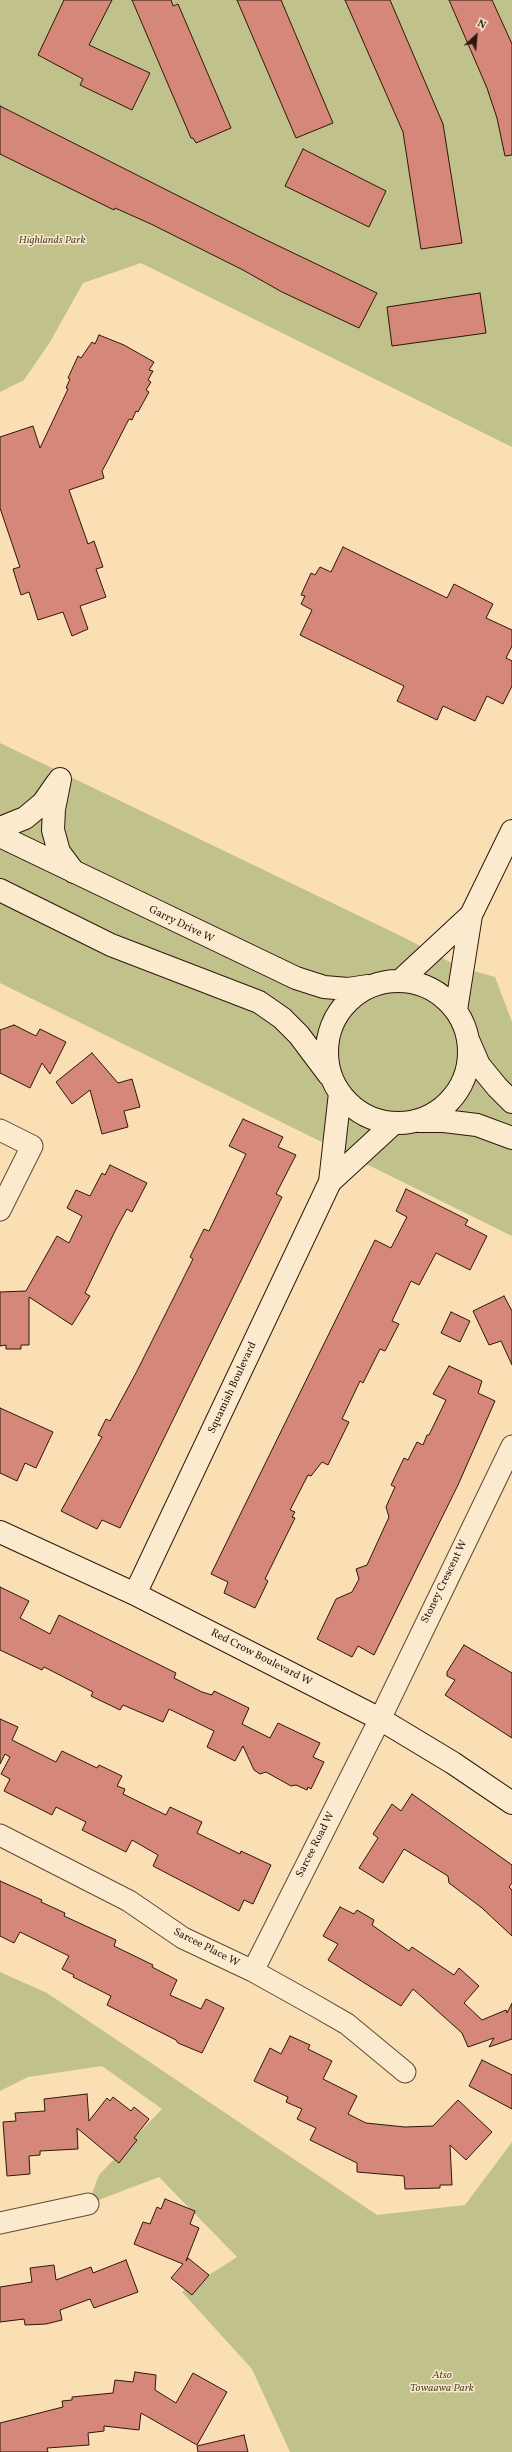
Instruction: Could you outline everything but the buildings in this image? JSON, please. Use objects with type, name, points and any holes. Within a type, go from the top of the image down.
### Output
[{"type":"main road","points":[[0,828],[6,827],[25,818],[43,804],[60,779],[54,809],[53,830],[59,852],[74,872]]},
{"type":"main road","points":[[401,980],[472,915],[506,862],[512,831]]},
{"type":"main road","name":"Garry Drive W","points":[[0,836],[296,978],[324,987],[348,989],[370,986]]},
{"type":"main road","points":[[0,890],[111,945],[259,1002],[282,1018],[299,1035],[350,1105],[364,1114],[378,1120],[402,1122],[444,1121],[477,1125],[512,1138]]},
{"type":"main road","points":[[456,1010],[472,915]]},
{"type":"main road","points":[[336,1086],[327,1059],[329,1032],[335,1018],[344,1004],[356,994],[370,986],[385,981],[401,980],[417,983],[432,989],[445,998],[456,1010],[479,1065],[496,1087],[512,1102]]},
{"type":"main road","points":[[402,1122],[426,1117],[440,1110],[461,1086],[467,1071],[468,1039]]},
{"type":"main road","name":"Squamish Boulevard","points":[[135,1594],[330,1182],[336,1086]]},
{"type":"main road","name":"Squamish Boulevard","points":[[330,1182],[402,1122]]},
{"type":"main road","name":"Red Crow Boulevard W","points":[[0,1532],[135,1594],[380,1719],[453,1763],[512,1803]]},
{"type":"street","points":[[0,1130],[32,1146],[0,1210]]},
{"type":"street","name":"Stoney Crescent W","points":[[380,1719],[512,1446]]},
{"type":"street","name":"Sarcee Road W","points":[[253,1971],[380,1719]]},
{"type":"street","name":"Sarcee Place W","points":[[0,1835],[129,1901],[183,1938],[253,1971],[346,2024],[405,2072]]},
{"type":"street","points":[[0,2223],[88,2204]]},
{"type":"green space","name":"Highlands Park","points":[[0,0],[512,0],[512,447],[141,263],[83,283],[50,342],[24,380],[0,392]]},
{"type":"green space","points":[[0,743],[405,938],[459,967],[495,977],[512,1022],[512,1236],[0,983]]},
{"type":"green space","name":"Atso Towaawa Park","points":[[0,1972],[47,1993],[377,2215],[465,2205],[512,2142],[512,2452],[290,2452],[252,2369],[182,2292],[237,2257],[159,2177],[88,2204],[99,2175],[162,2109],[102,2066],[28,2077],[0,2091]]}]
